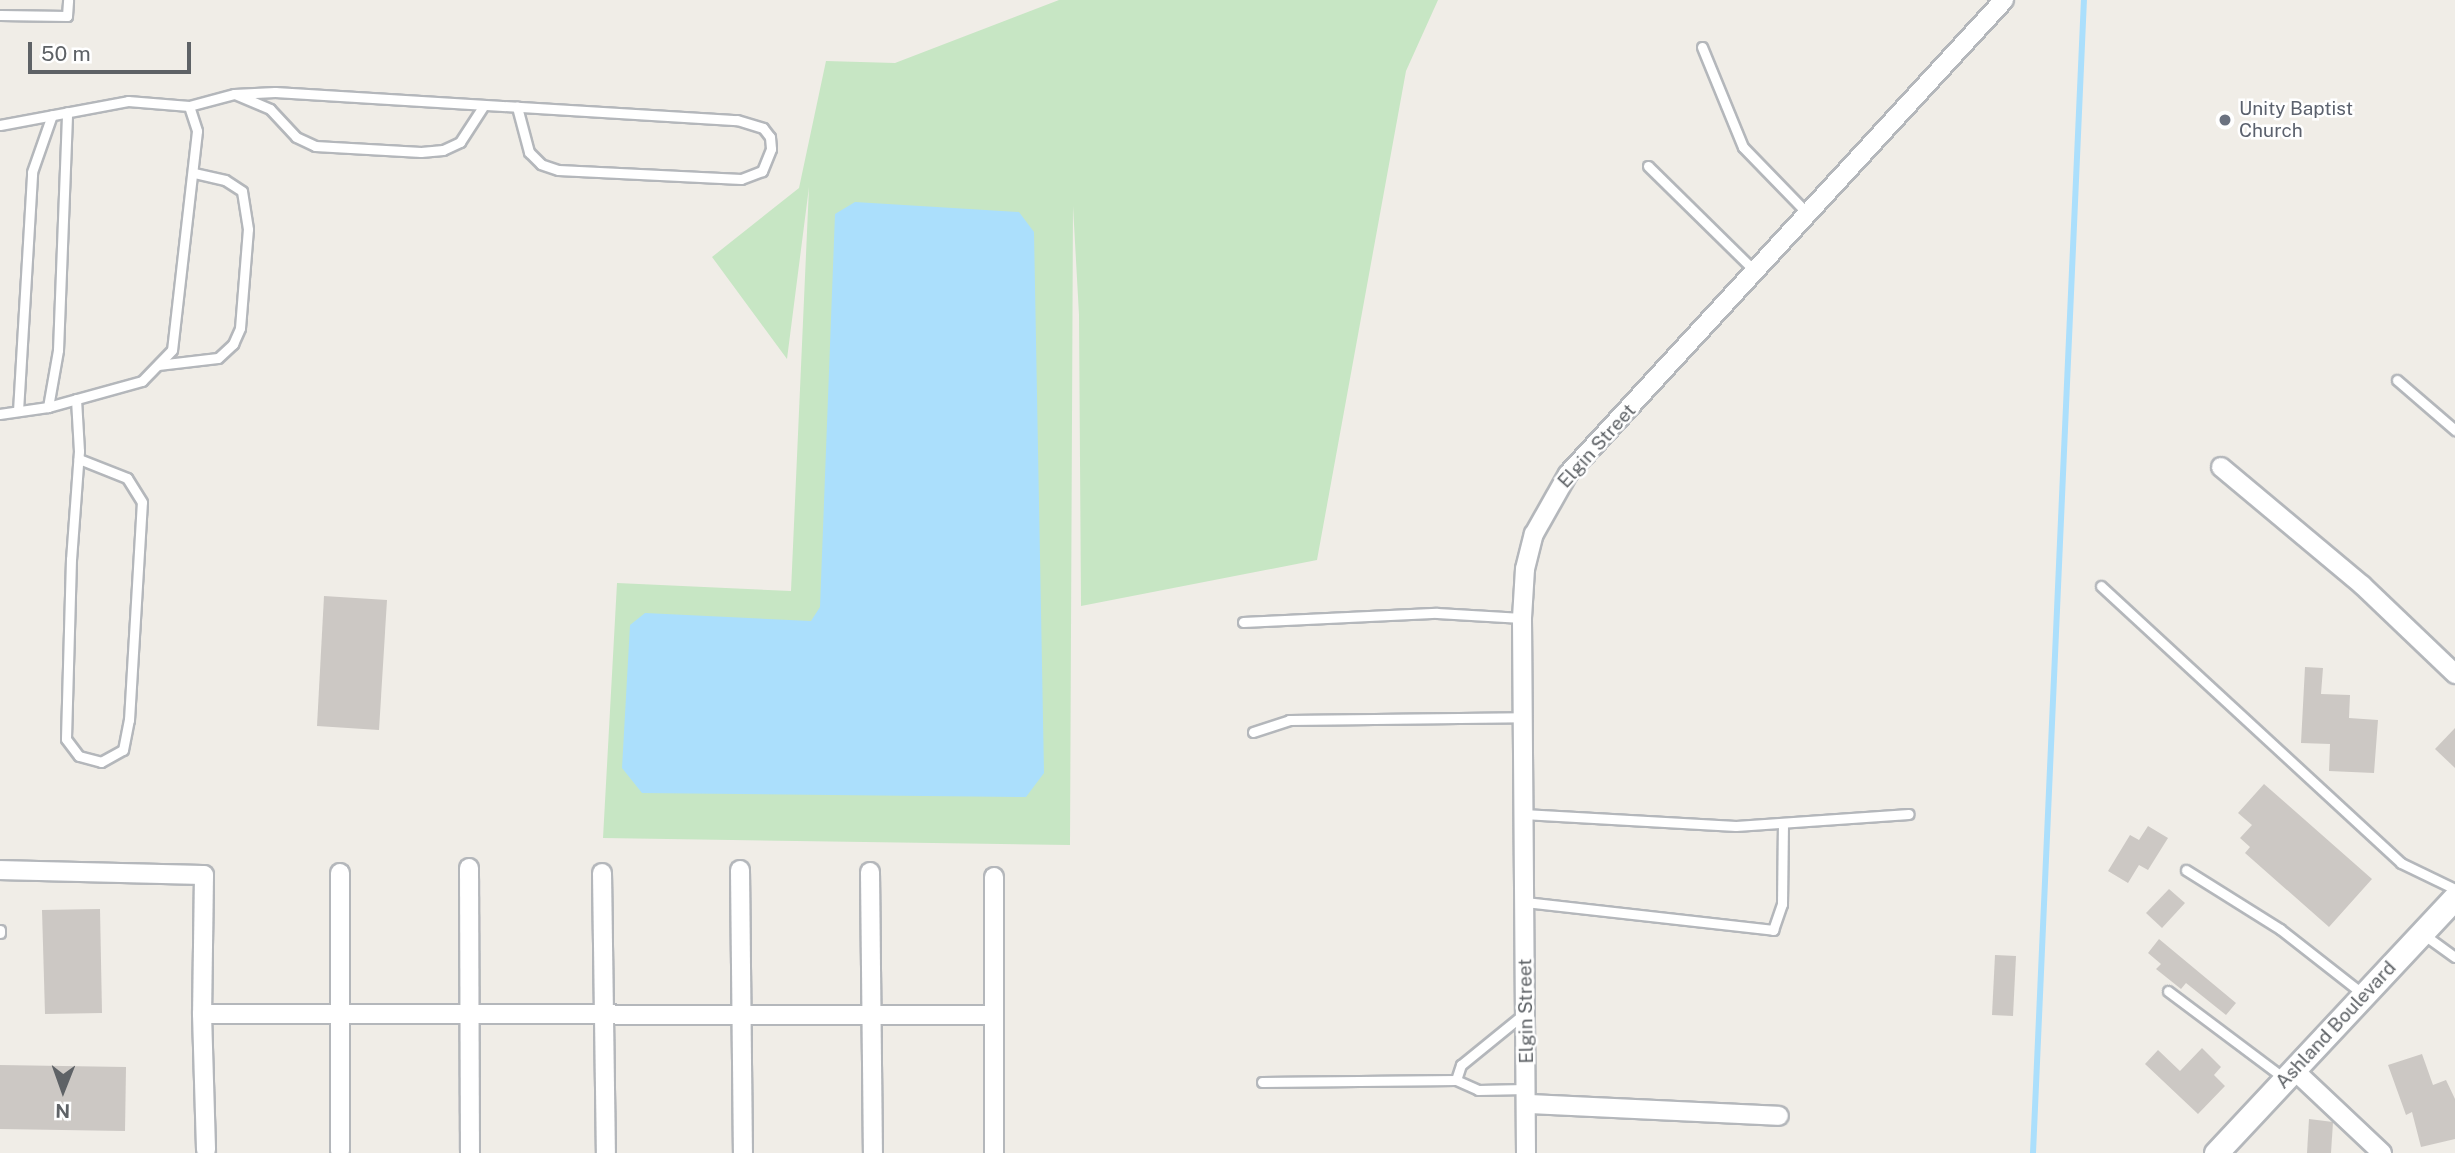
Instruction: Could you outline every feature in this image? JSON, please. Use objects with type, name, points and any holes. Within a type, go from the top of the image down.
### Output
[{"type":"street","name":"Elgin Street","points":[[1526,1153],[1528,1097],[1522,618],[1525,569],[1548,503],[1576,464],[1809,215],[2004,0]]},
{"type":"street","points":[[2221,467],[2361,585],[2455,674]]},
{"type":"street","points":[[469,868],[470,1153]]},
{"type":"street","points":[[0,870],[204,875],[202,1014],[206,1150]]},
{"type":"street","points":[[740,870],[743,1153]]},
{"type":"street","points":[[870,872],[873,1153]]},
{"type":"street","points":[[340,1151],[341,873]]},
{"type":"street","points":[[602,873],[606,1153]]},
{"type":"street","points":[[994,877],[994,1153]]},
{"type":"street","name":"Ashland Boulevard","points":[[2217,1153],[2455,898]]},
{"type":"street","points":[[202,1014],[993,1015]]},
{"type":"street","points":[[2290,1074],[2382,1153]]},
{"type":"street","points":[[1528,1097],[1779,1115]]},
{"type":"lane","points":[[0,15],[67,16],[68,0]]},
{"type":"lane","points":[[1702,47],[1743,147],[1809,215]]},
{"type":"lane","points":[[0,125],[128,101],[189,106],[234,94],[275,92],[737,120],[762,128],[770,137],[768,164],[752,177],[741,179],[558,170],[541,164],[529,152],[517,107]]},
{"type":"lane","points":[[234,94],[270,109],[296,137],[315,146],[421,152],[443,150],[460,142],[484,105]]},
{"type":"lane","points":[[0,414],[48,407],[142,381],[172,350],[195,173],[197,131],[189,106]]},
{"type":"lane","points":[[48,407],[58,350],[67,112]]},
{"type":"lane","points":[[18,411],[32,172],[52,115]]},
{"type":"lane","points":[[1648,166],[1756,272]]},
{"type":"lane","points":[[158,365],[218,358],[233,344],[240,328],[248,229],[242,191],[225,180],[195,173]]},
{"type":"lane","points":[[2397,380],[2455,430]]},
{"type":"lane","points":[[76,399],[79,459],[66,739],[79,756],[101,762],[124,750],[129,720],[142,502],[127,478],[79,459]]},
{"type":"lane","points":[[2101,586],[2401,863],[2455,889]]},
{"type":"lane","points":[[1243,622],[1437,613],[1522,618]]},
{"type":"lane","points":[[1254,732],[1289,720],[1523,717]]},
{"type":"lane","points":[[1523,814],[1736,826],[1909,814]]},
{"type":"lane","points":[[1525,902],[1773,930],[1782,904],[1783,823]]},
{"type":"lane","points":[[2186,870],[2280,929],[2364,995]]},
{"type":"lane","points":[[2422,933],[2455,957]]},
{"type":"lane","points":[[2168,991],[2290,1074]]},
{"type":"lane","points":[[1456,1080],[1461,1065],[1527,1012]]},
{"type":"lane","points":[[1262,1082],[1456,1080],[1478,1090],[1528,1097]]},
{"type":"green space","points":[[1059,0],[1438,0],[1406,71],[1317,560],[1081,606],[1079,315],[1073,206],[1070,845],[603,838],[617,583],[791,591],[809,187],[787,359],[712,257],[799,188],[826,61],[895,63]]},
{"type":"water","points":[[855,202],[1019,212],[1034,232],[1044,773],[1026,797],[642,793],[622,768],[630,625],[645,613],[811,621],[820,607],[835,214]]},
{"type":"building","points":[[324,596],[387,600],[379,730],[317,726]]},
{"type":"building","points":[[2305,667],[2323,668],[2321,694],[2350,695],[2349,718],[2378,720],[2374,773],[2329,771],[2330,744],[2301,743]]},
{"type":"building","points":[[2455,728],[2455,768],[2435,749]]},
{"type":"building","points":[[2264,784],[2372,879],[2329,927],[2245,853],[2250,847],[2240,838],[2252,825],[2238,813]]},
{"type":"building","points":[[2148,826],[2168,838],[2148,870],[2139,865],[2128,883],[2108,871],[2130,835],[2139,840]]},
{"type":"building","points":[[2169,889],[2185,903],[2162,928],[2146,913]]},
{"type":"building","points":[[100,909],[102,1013],[45,1014],[42,910]]},
{"type":"building","points":[[2159,939],[2236,1003],[2226,1015],[2186,983],[2181,989],[2156,969],[2161,964],[2148,953]]},
{"type":"building","points":[[1995,955],[2016,956],[2013,1016],[1992,1015]]},
{"type":"building","points":[[2202,1048],[2221,1067],[2214,1075],[2225,1086],[2198,1114],[2145,1064],[2158,1050],[2180,1071]]},
{"type":"building","points":[[2422,1054],[2433,1085],[2446,1080],[2455,1099],[2455,1139],[2421,1147],[2412,1112],[2406,1115],[2388,1065]]},
{"type":"building","points":[[0,1065],[126,1067],[125,1131],[0,1129]]},
{"type":"building","points":[[2309,1119],[2333,1122],[2331,1153],[2307,1153]]},
{"type":"waterway","points":[[2033,1153],[2084,0]]},
{"type":"place","name":"Unity Baptist Church","points":[[2225,120]]}]
